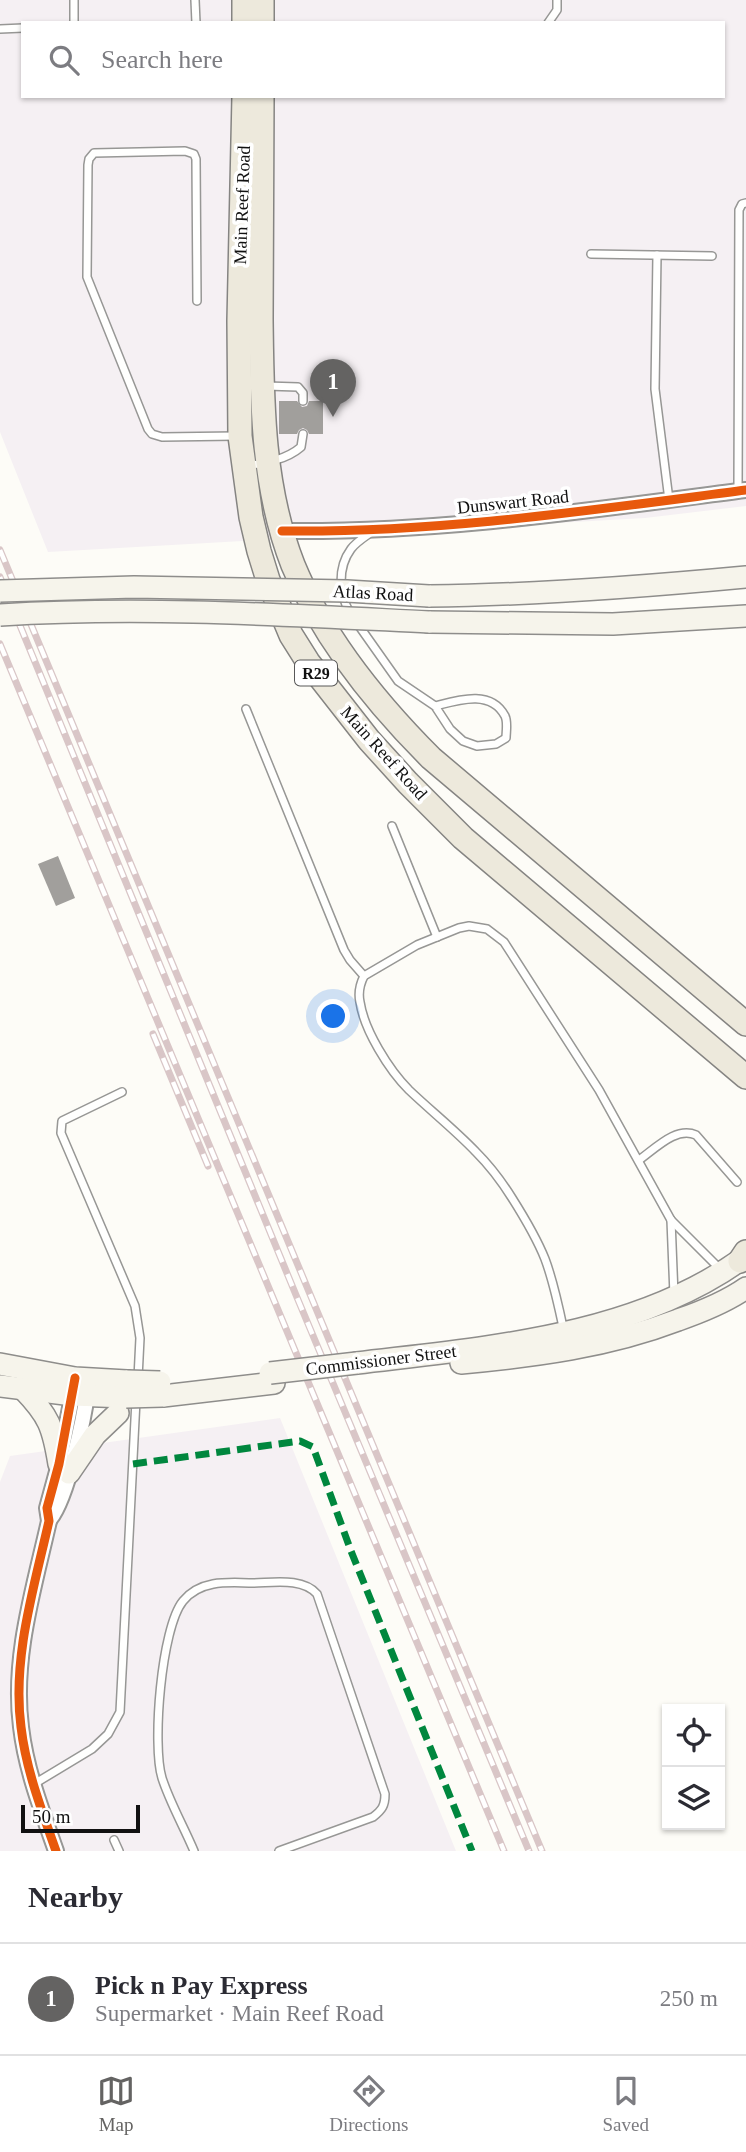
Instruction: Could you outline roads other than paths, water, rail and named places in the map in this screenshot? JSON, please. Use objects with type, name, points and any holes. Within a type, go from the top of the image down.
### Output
[{"type":"main road","points":[[244,0],[244,21]]},
{"type":"main road","points":[[262,0],[262,21]]},
{"type":"main road","name":"Main Reef Road","points":[[244,98],[239,321],[240,436],[251,517],[259,551],[291,635],[308,662],[360,730],[463,838],[746,1077]]},
{"type":"main road","name":"Main Reef Road","points":[[262,98],[264,434],[282,531],[310,602],[335,643],[394,721],[441,766],[746,1024]]},
{"type":"main road","name":"Atlas Road","points":[[0,590],[134,587],[511,596],[624,589],[746,577]]},
{"type":"main road","name":"Atlas Road","points":[[0,615],[138,611],[429,622],[613,624],[746,616]]},
{"type":"main road","points":[[706,989],[746,1004]]},
{"type":"main road","name":"Commissioner Street","points":[[566,1342],[674,1299],[739,1261]]},
{"type":"main road","name":"Commissioner Street","points":[[10,1379],[140,1394],[566,1342],[609,1343],[700,1312],[746,1288]]},
{"type":"main road","points":[[10,1379],[48,1420],[64,1468]]},
{"type":"main road","points":[[64,1468],[140,1394]]},
{"type":"street","name":"Dunswart Road","points":[[282,531],[374,529],[514,519],[742,491]]},
{"type":"street","points":[[56,1851],[28,1764],[21,1727],[20,1667],[25,1630],[49,1521],[56,1511],[81,1387]]},
{"type":"lane","points":[[74,0],[74,21]]},
{"type":"lane","points":[[195,0],[196,21]]},
{"type":"lane","points":[[549,21],[557,10],[557,0]]},
{"type":"lane","points":[[0,29],[21,28]]},
{"type":"lane","points":[[197,301],[194,154],[185,151],[94,153],[88,165],[87,277],[148,429],[152,434],[163,437],[264,434]]},
{"type":"lane","points":[[742,491],[739,210],[742,204],[746,203]]},
{"type":"lane","points":[[591,254],[712,256]]},
{"type":"lane","points":[[657,255],[655,389],[669,500]]},
{"type":"lane","points":[[262,386],[298,387],[303,393],[303,401]]},
{"type":"lane","points":[[245,466],[269,463],[299,450],[303,434]]},
{"type":"lane","points":[[374,529],[352,547],[346,558],[341,594],[348,610],[398,681],[435,706],[450,729],[463,741],[477,746],[496,744],[506,738],[506,718],[494,703],[477,698],[435,706]]},
{"type":"lane","points":[[246,709],[344,950],[349,960],[364,976]]},
{"type":"lane","points":[[392,826],[437,937]]},
{"type":"lane","points":[[566,1342],[544,1257],[514,1200],[478,1154],[408,1089],[383,1057],[360,1003],[360,985],[364,976],[417,945],[458,928],[469,926],[487,929],[503,942],[599,1090],[671,1220],[674,1299]]},
{"type":"lane","points":[[34,1784],[92,1749],[108,1734],[120,1712],[140,1338],[135,1306],[61,1133],[61,1126],[62,1121],[122,1092]]},
{"type":"lane","points":[[639,1160],[674,1135],[691,1133],[696,1135],[737,1182]]},
{"type":"lane","points":[[671,1220],[739,1261]]},
{"type":"lane","points":[[194,1851],[161,1776],[158,1742],[164,1653],[170,1627],[183,1601],[203,1586],[221,1582],[295,1583],[312,1588],[317,1594],[385,1794],[382,1810],[373,1817],[279,1851]]},
{"type":"lane","points":[[114,1840],[119,1851]]},
{"type":"railway","points":[[0,550],[542,1851]]},
{"type":"railway","points":[[0,577],[529,1851]]},
{"type":"railway","points":[[0,644],[504,1851]]},
{"type":"railway","points":[[153,1034],[208,1166]]},
{"type":"place","name":"Pick n Pay Express","points":[[333,417]]}]
